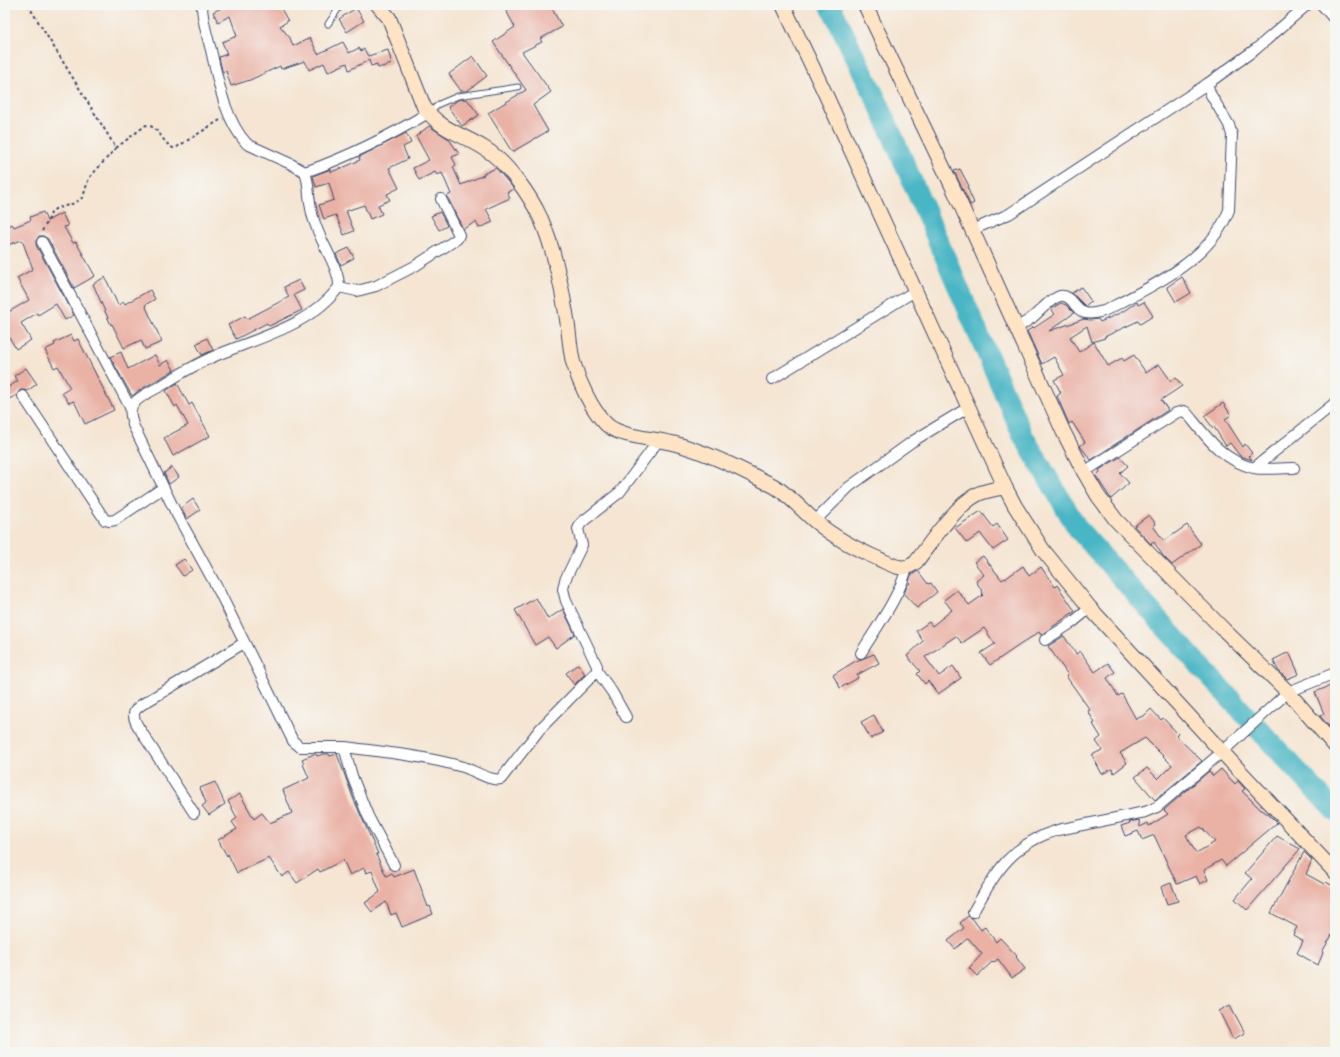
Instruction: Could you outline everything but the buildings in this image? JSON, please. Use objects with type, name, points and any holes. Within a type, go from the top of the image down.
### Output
[{"type":"street","points":[[131,409],[134,402],[190,369],[213,357],[265,337],[293,323],[321,306],[339,287],[337,277],[323,240],[316,227],[305,172],[247,144],[242,139],[218,83],[205,26],[202,5]]},
{"type":"street","points":[[378,5],[389,18],[424,107],[433,109],[445,128],[484,148],[499,160],[509,170],[524,190],[540,218],[552,248],[559,277],[566,310],[573,362],[587,396],[597,413],[612,429],[623,433],[675,443],[718,458],[775,486],[815,521],[842,541],[893,566],[908,568]]},
{"type":"street","points":[[783,5],[824,91],[1005,487],[1015,506],[1043,550],[1090,608],[1335,872]]},
{"type":"street","points":[[865,5],[972,230],[1064,431],[1084,472],[1098,496],[1116,520],[1224,630],[1288,692],[1335,746]]},
{"type":"street","points":[[972,230],[1009,214],[1207,84],[1256,49],[1307,5]]},
{"type":"street","points":[[1322,5],[1335,20]]},
{"type":"street","points":[[1017,328],[1052,300],[1062,296],[1069,298],[1080,311],[1085,313],[1104,311],[1185,265],[1203,250],[1216,234],[1225,222],[1229,210],[1232,135],[1229,125],[1211,95],[1207,84]]},
{"type":"street","points":[[305,172],[341,158],[407,125],[433,109]]},
{"type":"street","points":[[339,287],[357,291],[376,286],[415,266],[457,239],[459,235],[441,199]]},
{"type":"street","points":[[42,242],[131,409],[133,425],[163,488],[213,580],[296,745],[300,748],[344,747],[402,754],[464,767],[499,780],[503,777],[540,729],[597,671]]},
{"type":"street","points":[[772,379],[915,291]]},
{"type":"street","points":[[23,396],[105,520],[115,520],[163,488]]},
{"type":"street","points":[[1254,468],[1335,403]]},
{"type":"street","points":[[815,521],[849,487],[913,441],[968,407]]},
{"type":"street","points":[[1084,472],[1176,413],[1184,411],[1214,446],[1241,464],[1254,468],[1294,468]]},
{"type":"street","points":[[626,717],[612,692],[597,671],[597,666],[566,601],[563,589],[565,580],[581,547],[582,543],[578,529],[581,523],[620,492],[659,440]]},
{"type":"street","points":[[860,653],[893,601],[903,582],[908,568],[916,562],[956,512],[967,501],[978,495],[992,489],[1005,487]]},
{"type":"street","points":[[1045,640],[1073,622],[1090,608]]},
{"type":"street","points":[[194,813],[134,720],[134,713],[138,707],[244,643]]},
{"type":"street","points":[[973,912],[994,875],[1004,863],[1021,848],[1047,833],[1152,810],[1223,751],[1288,692],[1335,673]]},
{"type":"street","points":[[344,747],[352,776],[368,816],[394,865]]},
{"type":"lane","points":[[328,24],[341,5]]},
{"type":"lane","points":[[433,109],[458,96],[518,87]]},
{"type":"path","points":[[28,5],[116,148]]},
{"type":"path","points":[[42,242],[41,235],[50,213],[55,209],[75,203],[83,198],[89,178],[116,148],[146,125],[153,127],[170,147],[177,147],[230,114]]},
{"type":"waterway","points":[[830,5],[879,105],[1022,434],[1078,529],[1196,662],[1335,811]]}]
